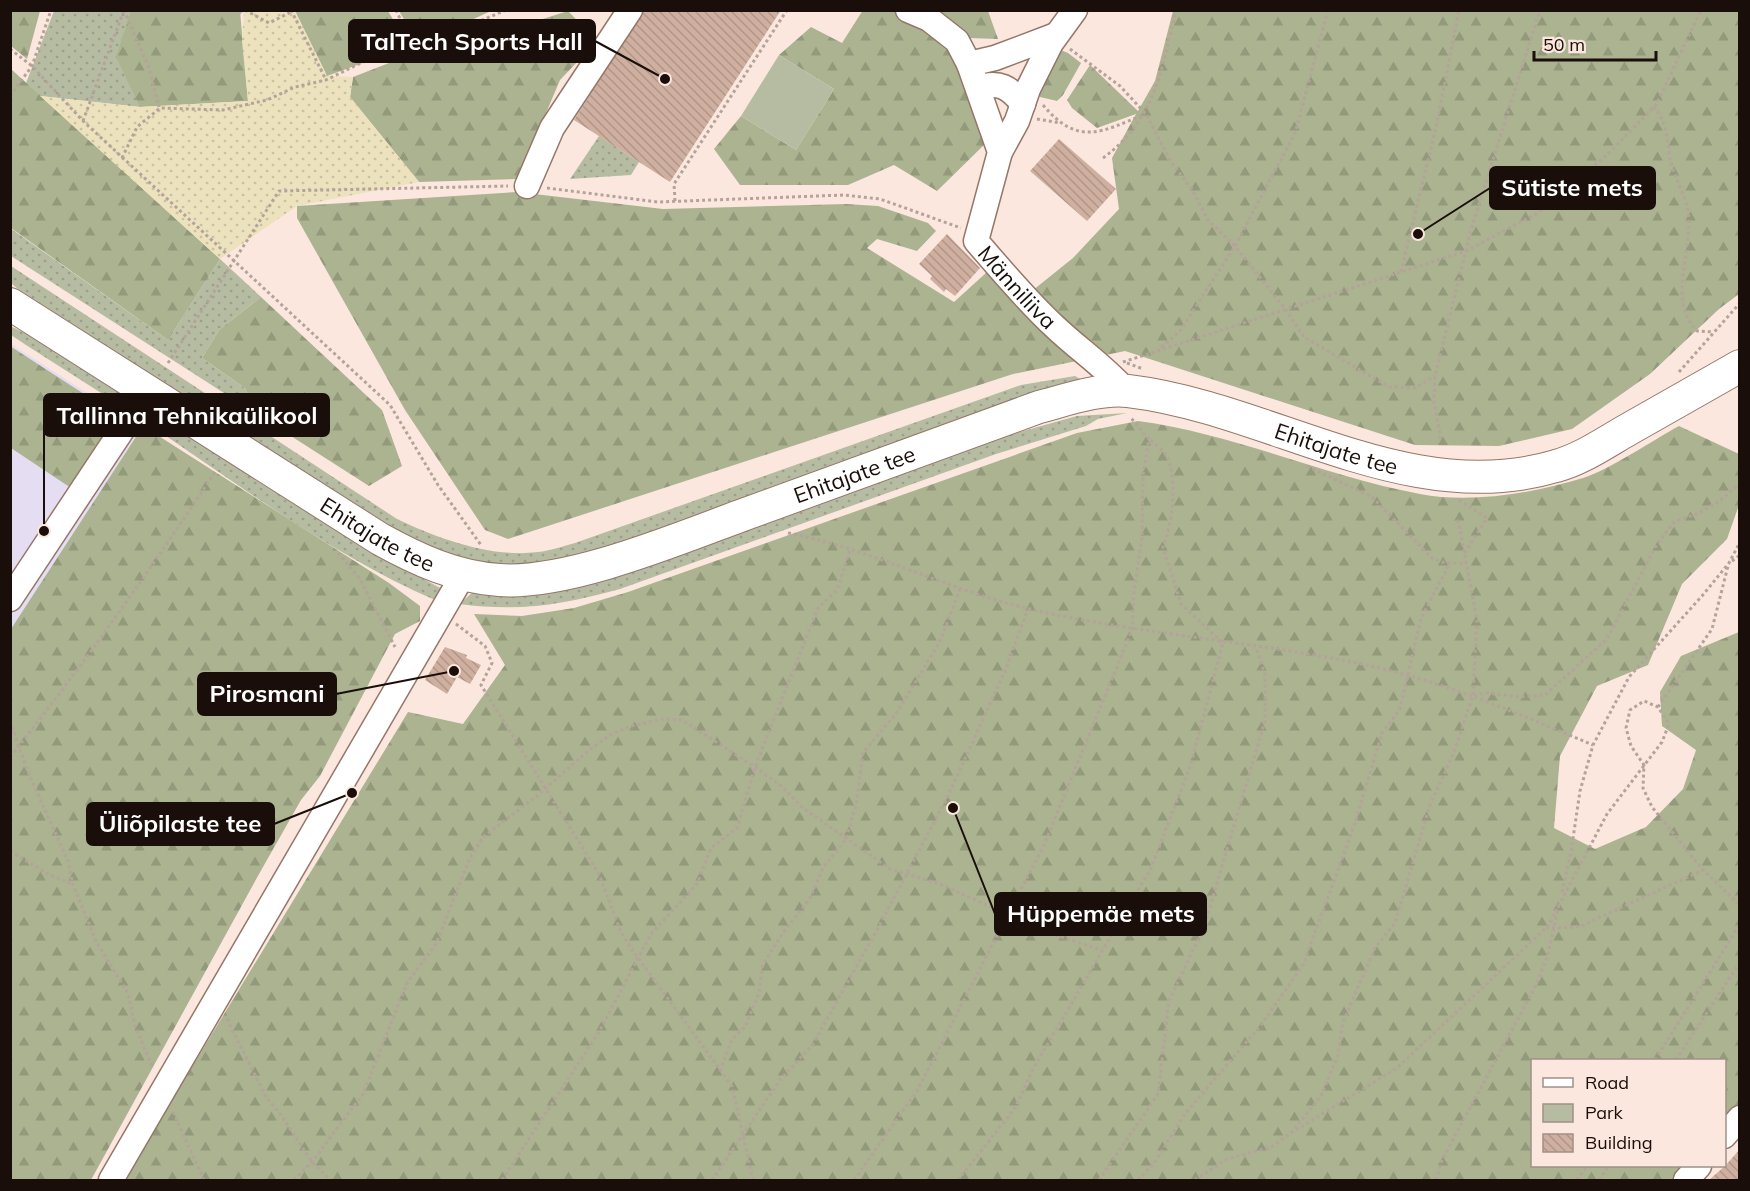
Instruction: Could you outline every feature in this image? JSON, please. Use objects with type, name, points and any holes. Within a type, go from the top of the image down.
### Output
[{"type":"main road","name":"Ehitajate tee","points":[[10,304],[380,539],[422,562],[463,575],[501,580],[556,576],[659,545],[1039,407],[1122,385],[1402,469],[1437,476],[1476,476],[1513,474],[1557,466],[1586,454],[1740,366]]},
{"type":"street","points":[[526,186],[552,128],[630,10]]},
{"type":"street","points":[[908,10],[929,19],[957,41],[969,64],[1000,152]]},
{"type":"street","name":"Männiliiva","points":[[1075,10],[1054,39],[1024,100],[1017,121],[1000,152],[976,241],[1055,328],[1122,385]]},
{"type":"street","points":[[969,64],[1054,39]]},
{"type":"street","points":[[978,88],[1001,84],[1024,100]]},
{"type":"street","points":[[10,599],[148,391]]},
{"type":"street","points":[[111,1180],[442,615],[463,575]]},
{"type":"street","points":[[1726,1135],[1740,1118]]},
{"type":"street","points":[[1686,1180],[1698,1167]]},
{"type":"path","points":[[10,96],[32,66],[51,10]]},
{"type":"path","points":[[83,122],[124,10]]},
{"type":"path","points":[[124,10],[149,68],[160,108]]},
{"type":"path","points":[[245,10],[269,22],[291,11],[326,80]]},
{"type":"path","points":[[396,10],[414,49]]},
{"type":"path","points":[[122,158],[136,127],[160,108],[223,110],[267,100],[295,87],[326,80],[365,61],[414,49],[506,10]]},
{"type":"path","points":[[675,201],[674,184],[787,10]]},
{"type":"path","points":[[1103,158],[1114,150],[1146,114],[1160,77],[1176,10]]},
{"type":"path","points":[[1122,385],[1180,331],[1235,246],[1296,133],[1328,10]]},
{"type":"path","points":[[1401,273],[1436,127],[1459,10]]},
{"type":"path","points":[[1442,439],[1434,403],[1435,375],[1466,251],[1540,10]]},
{"type":"path","points":[[1156,351],[1466,251],[1538,213],[1608,154],[1653,107],[1701,10]]},
{"type":"path","points":[[1054,39],[1094,64],[1120,86],[1146,114],[1171,162],[1191,189],[1208,220],[1235,246],[1286,310],[1304,337],[1389,387],[1415,388],[1435,375]]},
{"type":"path","points":[[10,49],[32,66],[83,122],[390,405],[438,484],[481,545]]},
{"type":"path","points":[[1024,100],[1036,100],[1050,116],[1086,134],[1105,131],[1146,114]]},
{"type":"path","points":[[1653,107],[1662,115],[1671,162],[1688,210],[1682,298],[1690,324],[1697,331],[1713,332]]},
{"type":"path","points":[[168,363],[279,191],[526,186],[658,202],[844,195],[880,199],[978,234]]},
{"type":"path","points":[[1673,380],[1740,303]]},
{"type":"path","points":[[1122,385],[1153,372]]},
{"type":"path","points":[[1122,385],[1149,439],[1165,453],[1169,462],[1173,507],[1170,529],[1163,547],[1181,604],[1223,643]]},
{"type":"path","points":[[854,1180],[917,1091],[1044,845],[1132,630],[1134,591],[1142,537],[1143,475],[1149,439]]},
{"type":"path","points":[[1305,464],[1310,470],[1372,496],[1433,559],[1466,564]]},
{"type":"path","points":[[10,758],[141,582],[215,472]]},
{"type":"path","points":[[1473,695],[1487,693],[1521,697],[1545,695],[1607,639],[1657,544],[1675,521],[1697,514],[1718,502],[1740,484]]},
{"type":"path","points":[[1450,494],[1487,518],[1464,554]]},
{"type":"path","points":[[1291,1133],[1321,1096],[1338,1055],[1343,1022],[1375,948],[1395,923],[1430,804],[1453,755],[1473,695],[1477,620],[1458,519]]},
{"type":"path","points":[[788,533],[815,538],[960,589],[1028,609],[1132,630],[1324,656],[1408,677],[1473,695],[1593,745]]},
{"type":"path","points":[[1436,1180],[1442,1160],[1535,987],[1547,958],[1571,852],[1580,791],[1593,745],[1629,676],[1729,562],[1740,542]]},
{"type":"path","points":[[502,1180],[599,1032],[651,934],[697,884],[711,848],[736,828],[755,767],[818,608],[837,590],[850,550]]},
{"type":"path","points":[[338,553],[360,579],[395,647]]},
{"type":"path","points":[[1658,707],[1712,629],[1729,562],[1740,555]]},
{"type":"path","points":[[1138,1180],[1155,1162],[1184,1115],[1261,1025],[1303,964],[1354,826],[1382,733],[1400,709],[1421,618],[1450,563]]},
{"type":"path","points":[[720,1072],[732,1039],[745,1027],[759,993],[763,964],[785,930],[809,900],[822,867],[846,839],[856,805],[863,753],[897,712],[931,656],[945,629],[960,589]]},
{"type":"path","points":[[712,1180],[780,1080],[813,1044],[907,873],[960,769],[1005,671],[1028,609]]},
{"type":"path","points":[[442,615],[475,636],[485,646],[492,663],[482,685],[598,873],[620,930],[637,958],[732,1086],[753,1180]]},
{"type":"path","points":[[958,1180],[1015,1108],[1033,1070],[1151,868],[1191,764],[1223,643]]},
{"type":"path","points":[[1099,1180],[1158,1094],[1169,1000],[1204,927],[1265,721],[1265,675],[1256,647]]},
{"type":"path","points":[[1195,1180],[1227,1159],[1271,1147],[1397,1068],[1545,928],[1607,814],[1644,765],[1662,742],[1669,724],[1658,707],[1644,701],[1630,710],[1626,728],[1631,746],[1644,765],[1643,788],[1652,807],[1703,870],[1740,905]]},
{"type":"path","points":[[294,1180],[312,1162],[363,1094],[407,983],[436,944],[469,860],[483,837],[537,796],[544,787],[610,735],[631,726],[663,719],[682,720],[755,767],[781,786],[803,808],[890,869],[973,897],[1046,932],[1102,950]]},
{"type":"path","points":[[10,721],[68,861],[73,885],[97,943],[128,993],[135,1026],[204,1180]]},
{"type":"path","points":[[10,851],[48,874],[73,885]]},
{"type":"path","points":[[1545,928],[1579,927],[1703,870]]},
{"type":"path","points":[[1656,1059],[1740,924]]},
{"type":"path","points":[[1677,1059],[1740,962]]},
{"type":"path","points":[[217,998],[254,1078],[312,1162],[330,1180]]},
{"type":"path","points":[[1577,1180],[1586,1167]]},
{"type":"path","points":[[1599,1180],[1607,1167]]},
{"type":"shaded area","points":[[11,344],[145,430],[11,632]]},
{"type":"green space","points":[[863,10],[892,11],[910,18],[958,60],[986,143],[937,191],[894,165],[848,185],[740,185],[714,149],[741,116],[796,150],[834,89],[779,55],[811,27],[842,43]]},
{"type":"green space","points":[[10,11],[40,11],[27,59],[11,46]]},
{"type":"green space","points":[[54,11],[244,11],[140,107],[40,96],[26,83]]},
{"type":"green space","points":[[131,11],[240,11],[248,101],[140,107],[116,57]]},
{"type":"green space","points":[[295,11],[388,11],[409,46],[327,76]]},
{"type":"green space","points":[[399,11],[491,11],[419,44]]},
{"type":"green space","points":[[568,11],[597,41],[560,80],[518,179],[419,182],[350,97],[353,77],[474,30],[502,32]]},
{"type":"green space","points":[[940,11],[988,11],[998,39],[968,38]]},
{"type":"green space","points":[[1173,11],[1739,11],[1739,294],[1719,309],[1650,374],[1572,429],[1499,446],[1415,445],[1125,351],[1013,374],[508,539],[485,530],[405,410],[297,218],[297,206],[517,192],[663,209],[846,204],[878,206],[928,223],[936,231],[917,251],[877,239],[867,248],[954,302],[987,272],[1017,303],[1073,258],[1119,209],[1112,158],[1136,114],[1097,128],[1072,108],[1067,100],[1090,65],[1138,111],[1155,81]]},
{"type":"green space","points":[[1053,47],[1068,53],[1081,63],[1063,95],[1057,101],[1040,97],[1030,85]]},
{"type":"green space","points":[[779,55],[834,89],[796,150],[741,116]]},
{"type":"green space","points":[[11,69],[220,259],[168,340],[11,228]]},
{"type":"green space","points":[[599,136],[639,162],[631,175],[570,179]]},
{"type":"green space","points":[[10,228],[168,340],[220,259],[261,297],[219,330],[202,358],[245,388],[255,413],[11,256]]},
{"type":"green space","points":[[11,266],[397,519],[448,540],[502,552],[552,550],[575,543],[1021,385],[1075,376],[1082,380],[610,549],[537,564],[498,567],[463,561],[398,535],[19,290],[11,283]]},
{"type":"green space","points":[[261,297],[382,410],[402,466],[369,486],[255,413],[245,388],[202,358],[219,330]]},
{"type":"green space","points":[[10,326],[67,353],[124,392],[126,403],[123,407],[26,345],[11,335]]},
{"type":"green space","points":[[10,346],[118,416],[71,488],[11,448]]},
{"type":"green space","points":[[153,413],[407,570],[442,589],[435,600],[396,582],[322,540],[142,420]]},
{"type":"green space","points":[[1127,413],[1098,419],[1086,426],[996,454],[620,589],[540,606],[501,607],[459,604],[472,593],[498,593],[994,439],[1077,416]]},
{"type":"green space","points":[[1138,421],[1174,427],[1245,445],[1384,486],[1420,494],[1460,498],[1523,492],[1583,478],[1618,462],[1679,426],[1739,454],[1739,505],[1727,539],[1682,584],[1648,665],[1597,686],[1560,756],[1554,828],[1595,849],[1646,827],[1683,789],[1696,750],[1662,726],[1660,692],[1681,656],[1739,632],[1739,1118],[1726,1135],[1726,1059],[1531,1059],[1531,1167],[1698,1167],[1686,1180],[123,1180],[408,712],[463,724],[505,665],[474,614],[522,616],[574,608],[628,592],[1077,433]]},
{"type":"green space","points":[[143,426],[389,583],[420,606],[420,621],[395,634],[320,776],[301,800],[259,874],[91,1180],[11,1180],[11,629]]},
{"type":"sand","points":[[244,10],[295,11],[327,76],[353,77],[350,97],[419,182],[297,206],[220,259],[40,96],[140,107],[248,101],[242,41]]},
{"type":"building","points":[[644,10],[781,10],[670,182],[574,120]]},
{"type":"building","points":[[1059,139],[1116,189],[1087,221],[1030,171]]},
{"type":"building","points":[[947,234],[980,268],[955,296],[946,289],[944,292],[919,264]]},
{"type":"building","points":[[445,647],[467,655],[466,658],[481,665],[470,684],[457,677],[447,694],[425,680]]},
{"type":"building","points":[[1740,1149],[1740,1180],[1709,1180],[1726,1167]]},
{"type":"place","name":"TalTech Sports Hall","points":[[665,79]]},
{"type":"place","name":"Sütiste mets","points":[[1418,234]]},
{"type":"place","name":"Tallinna Tehnikaülikool","points":[[44,531]]},
{"type":"place","name":"Pirosmani","points":[[454,671]]},
{"type":"place","name":"Üliõpilaste tee","points":[[352,793]]},
{"type":"place","name":"Hüppemäe mets","points":[[953,808]]}]
